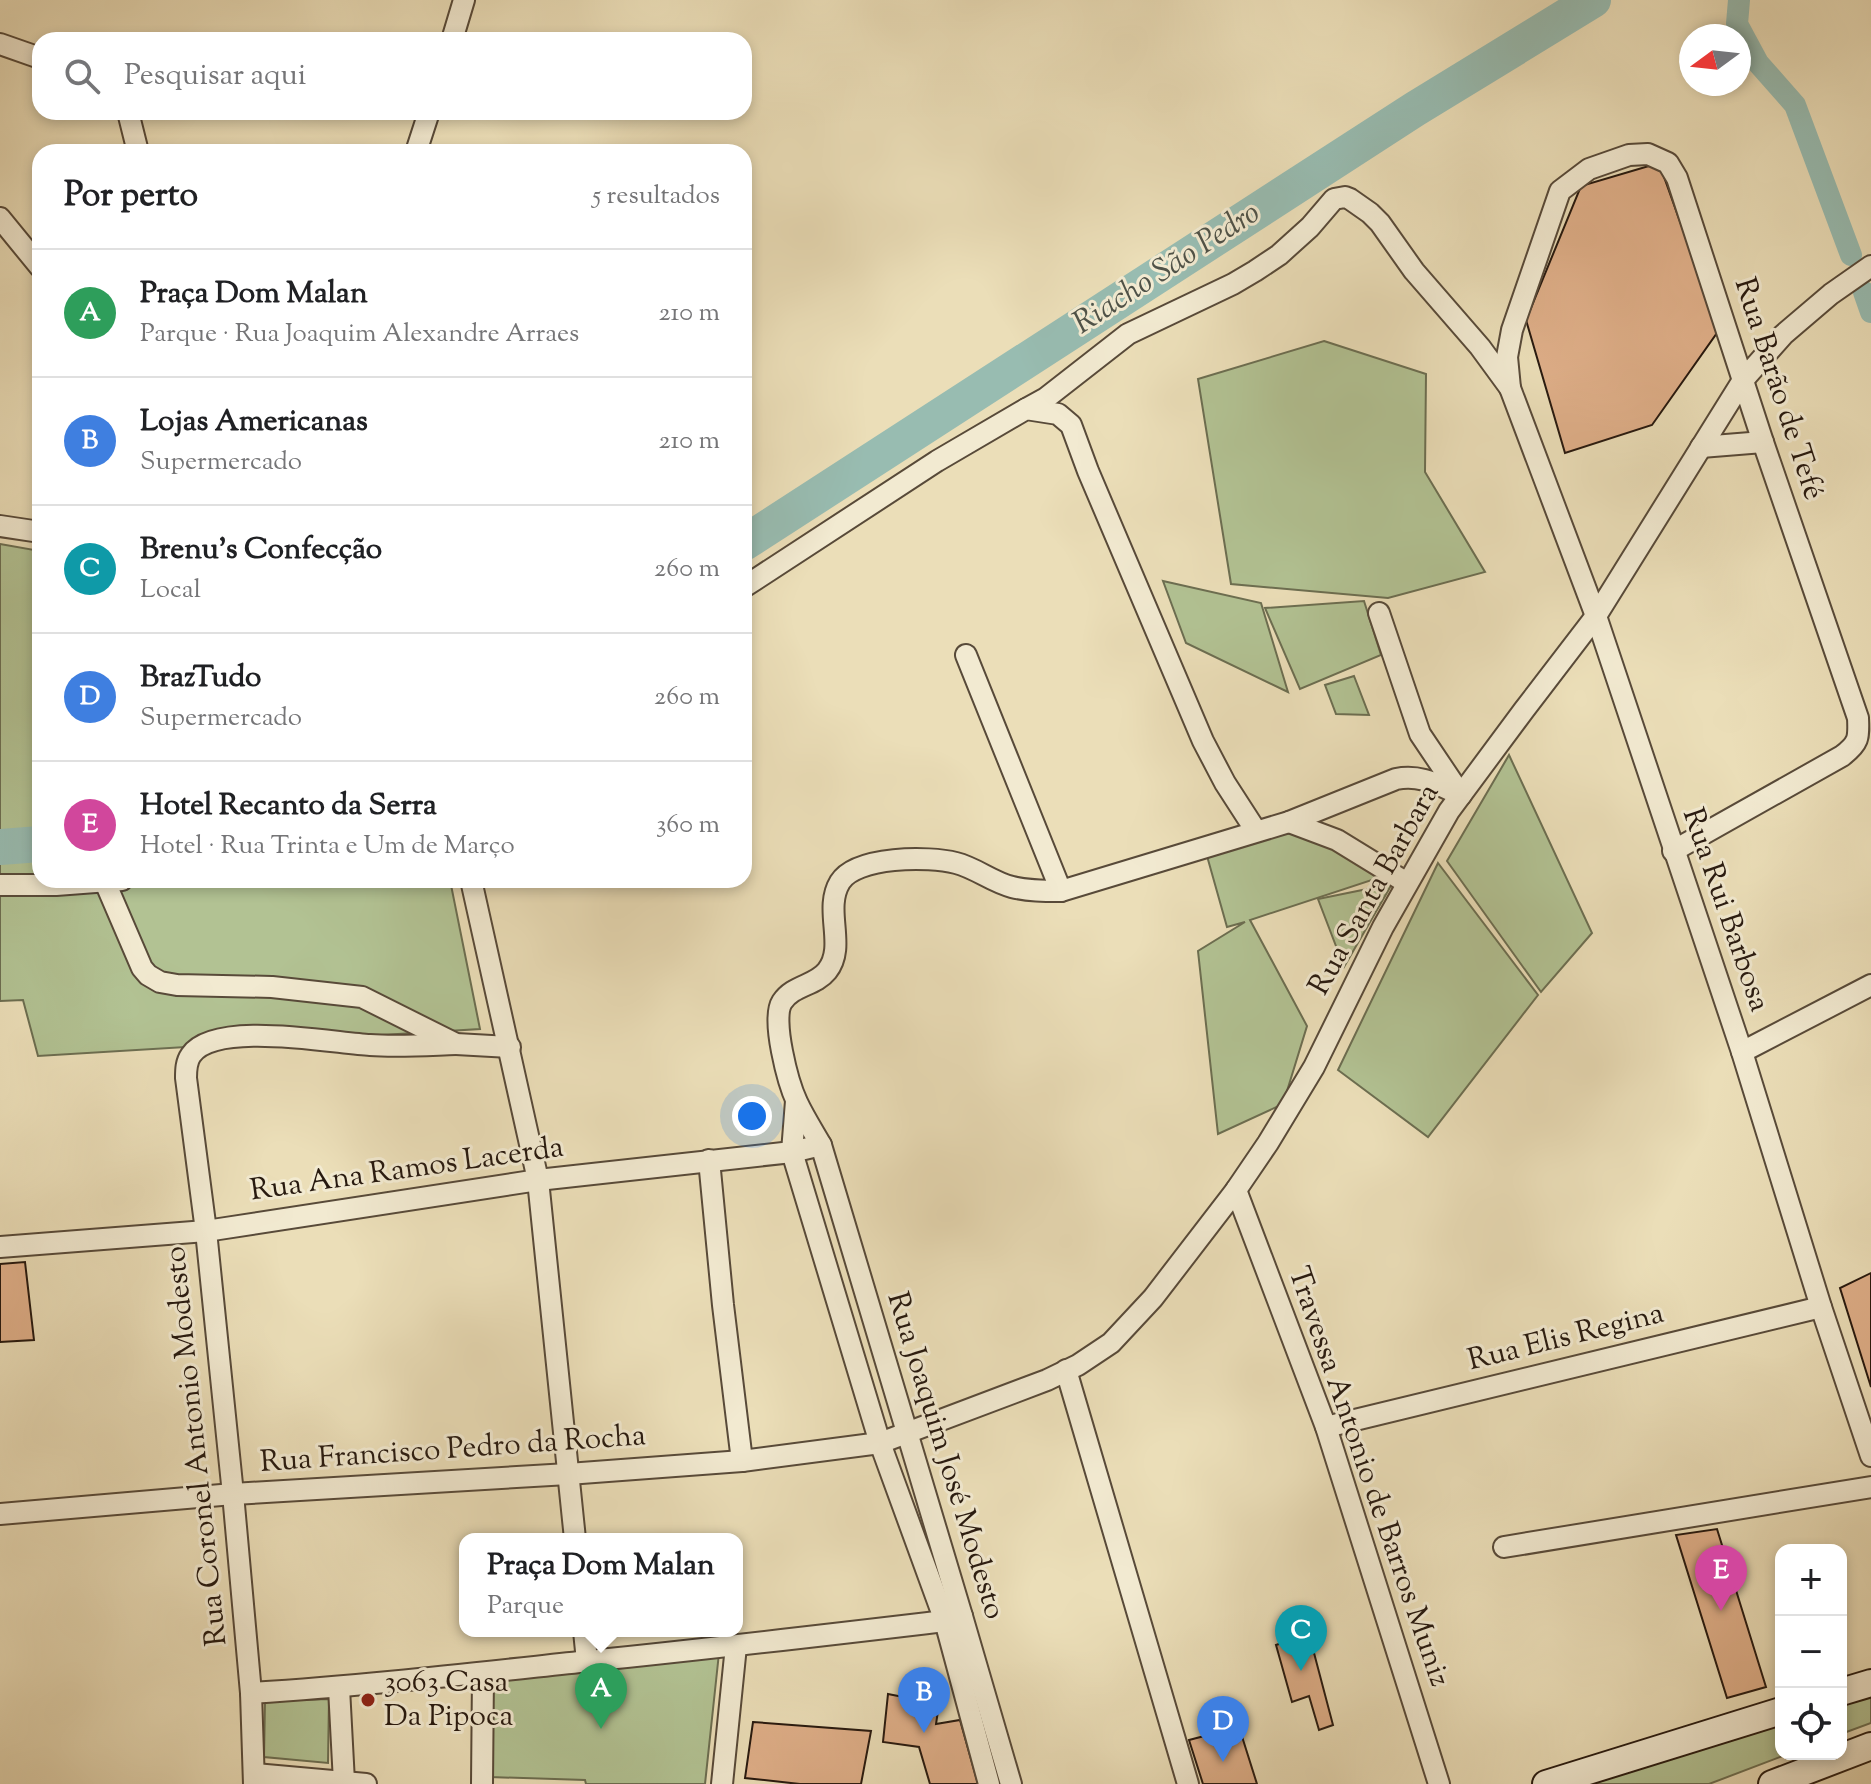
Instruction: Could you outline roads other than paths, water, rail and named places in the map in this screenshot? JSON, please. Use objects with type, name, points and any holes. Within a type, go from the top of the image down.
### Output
[{"type":"main road","points":[[1847,1690],[1871,1683]]},
{"type":"main road","points":[[1546,1784],[1775,1713]]},
{"type":"main road","points":[[1772,1784],[1871,1746]]},
{"type":"street","points":[[454,32],[464,0]]},
{"type":"street","points":[[0,44],[32,55]]},
{"type":"street","points":[[130,120],[136,144]]},
{"type":"street","points":[[419,144],[426,120]]},
{"type":"street","name":"Rua Barão de Tefé","points":[[1510,388],[1507,357],[1512,330],[1560,191],[1589,169],[1629,155],[1648,154],[1668,163],[1677,178],[1858,718],[1859,734],[1855,746],[1842,756],[1673,851]]},
{"type":"street","points":[[752,582],[937,461],[1046,398],[1128,334],[1255,271],[1279,255],[1334,199],[1345,197],[1357,202],[1380,223],[1414,271],[1480,347],[1510,388]]},
{"type":"street","points":[[0,218],[32,257]]},
{"type":"street","name":"Rua Santa Barbara","points":[[908,1433],[1047,1380],[1078,1365],[1111,1343],[1153,1298],[1268,1143],[1314,1067],[1407,883],[1449,811],[1596,616],[1743,380],[1783,335],[1831,294],[1871,266]]},
{"type":"street","name":"Rua Rui Barbosa","points":[[1510,388],[1596,616],[1742,1052],[1871,1456]]},
{"type":"street","points":[[1026,409],[1058,414],[1071,425],[1203,741],[1256,831]]},
{"type":"street","points":[[1701,447],[1763,442]]},
{"type":"street","points":[[0,526],[32,531]]},
{"type":"street","points":[[1379,613],[1420,734],[1461,795]]},
{"type":"street","points":[[966,655],[1061,891]]},
{"type":"street","points":[[792,1152],[796,1101],[782,1052],[778,1025],[780,1003],[793,990],[818,979],[828,969],[836,954],[834,898],[840,881],[854,869],[876,863],[935,860],[955,863],[1011,887],[1061,891],[1289,822],[1381,784],[1409,776],[1461,795]]},
{"type":"street","points":[[1289,822],[1337,840],[1407,883]]},
{"type":"street","points":[[0,885],[32,885]]},
{"type":"street","points":[[116,888],[142,968],[160,982],[272,987],[362,997],[456,1044],[510,1047]]},
{"type":"street","points":[[473,888],[538,1180],[574,1533]]},
{"type":"street","points":[[1742,1052],[1871,985]]},
{"type":"street","name":"Rua Coronel Antonio Modesto","points":[[254,1779],[251,1693],[233,1494],[186,1064],[197,1048],[208,1043],[254,1036],[283,1035],[373,1045],[456,1044]]},
{"type":"street","name":"Rua Joaquim José Modesto","points":[[796,1101],[821,1145],[908,1433],[989,1784]]},
{"type":"street","name":"Rua Ana Ramos Lacerda","points":[[0,1247],[206,1231],[538,1180],[792,1152],[821,1145]]},
{"type":"street","name":"Rua Joaquim José Modesto","points":[[792,1152],[880,1443],[953,1618],[1011,1784]]},
{"type":"street","points":[[709,1160],[742,1461]]},
{"type":"street","name":"Travessa Antonio de Barros Muniz","points":[[1236,1190],[1326,1427],[1439,1784]]},
{"type":"street","points":[[820,1245],[849,1236]]},
{"type":"street","name":"Rua Elis Regina","points":[[1326,1427],[1821,1307]]},
{"type":"street","points":[[1066,1370],[1188,1784]]},
{"type":"street","name":"Rua Francisco Pedro da Rocha","points":[[0,1514],[233,1494],[742,1461],[880,1443],[908,1433]]},
{"type":"street","points":[[1504,1547],[1871,1487]]},
{"type":"street","points":[[251,1693],[483,1674],[953,1618]]},
{"type":"street","points":[[585,1637],[587,1661]]},
{"type":"street","points":[[722,1784],[736,1646]]},
{"type":"street","points":[[482,1784],[483,1674]]},
{"type":"street","points":[[339,1688],[344,1782]]},
{"type":"street","points":[[254,1779],[366,1784]]},
{"type":"waterway","name":"Riacho São Pedro","points":[[752,538],[1415,109],[1593,0]]},
{"type":"waterway","points":[[1739,0],[1737,24],[1758,63],[1795,105],[1851,255]]},
{"type":"waterway","points":[[1864,292],[1871,312]]},
{"type":"waterway","name":"Riacho São Pedro","points":[[0,847],[32,845]]},
{"type":"place","name":"Hotel Recanto da Serra","points":[[1721,1611]]},
{"type":"place","name":"Brenu's Confecção","points":[[1301,1671]]},
{"type":"place","name":"3063 Casa Da Pipoca","points":[[368,1700]]},
{"type":"place","name":"Praça Dom Malan","points":[[601,1729]]},
{"type":"place","name":"Lojas Americanas","points":[[924,1733]]},
{"type":"place","name":"BrazTudo","points":[[1223,1762]]}]
